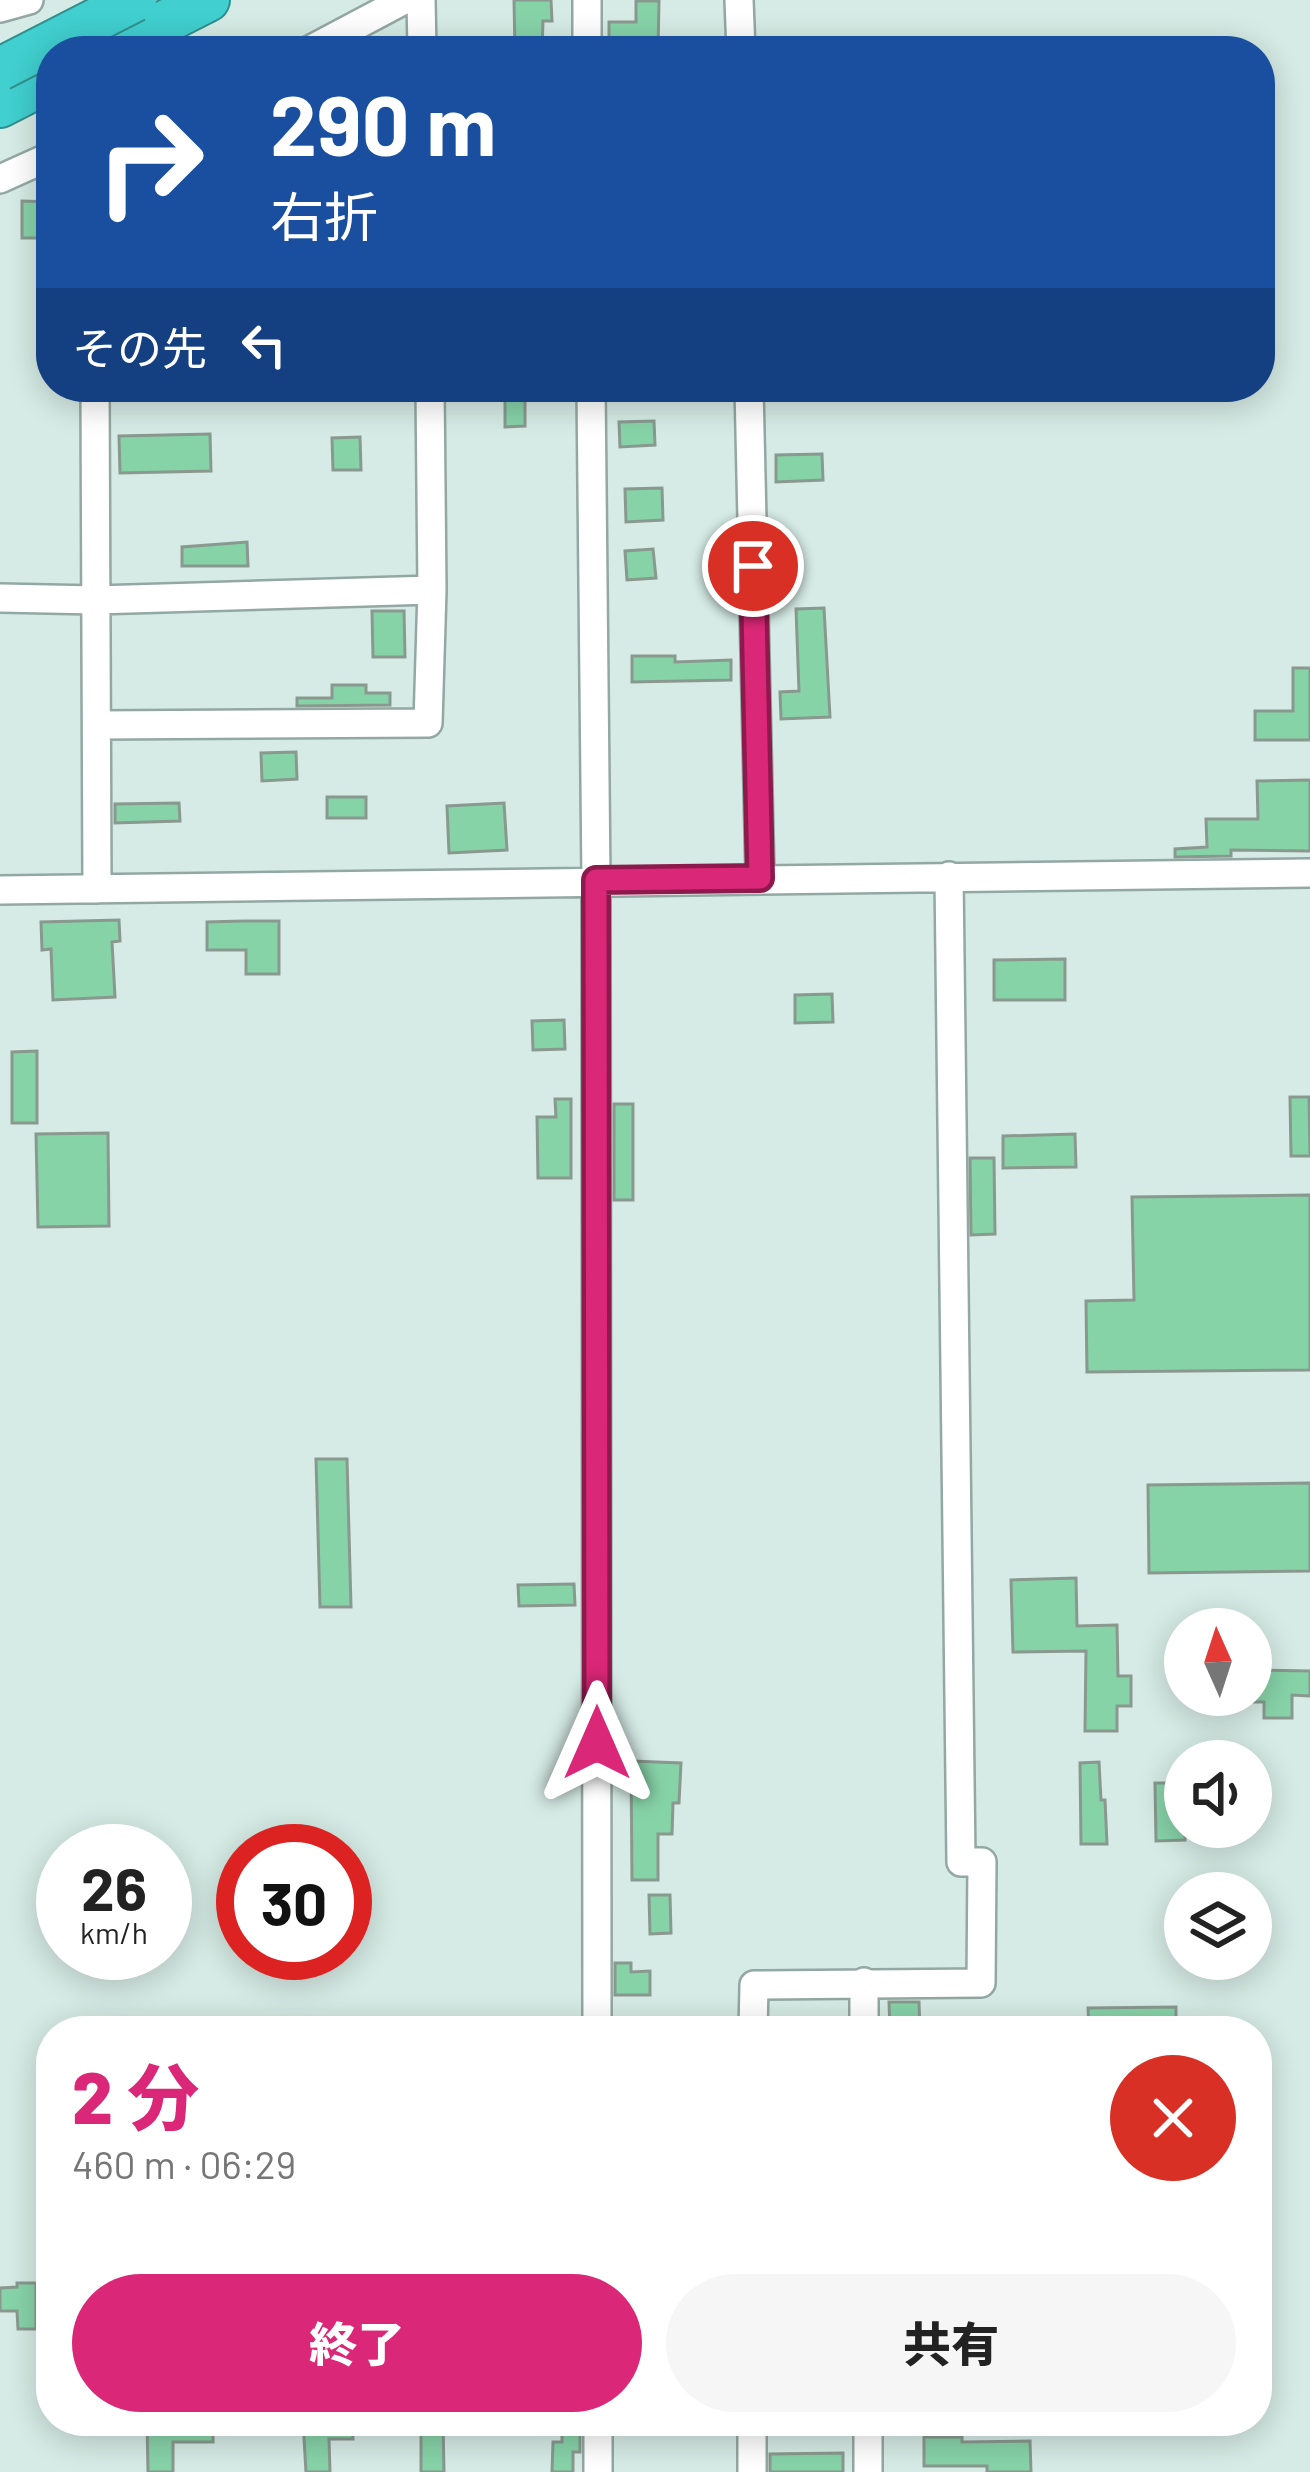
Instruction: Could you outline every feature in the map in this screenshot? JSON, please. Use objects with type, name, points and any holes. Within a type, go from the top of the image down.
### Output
[{"type":"highway","points":[[64,36],[135,0]]},
{"type":"highway","points":[[137,36],[208,0]]},
{"type":"highway","points":[[0,68],[36,50]]},
{"type":"highway","points":[[0,106],[36,88]]},
{"type":"street","points":[[0,8],[29,0]]},
{"type":"street","points":[[94,0],[94,36]]},
{"type":"street","points":[[336,36],[404,0]]},
{"type":"street","points":[[421,0],[422,36]]},
{"type":"street","points":[[587,0],[587,36]]},
{"type":"street","points":[[739,0],[740,36]]},
{"type":"street","points":[[0,179],[36,163]]},
{"type":"street","points":[[95,402],[98,889]]},
{"type":"street","points":[[99,724],[428,723],[430,402]]},
{"type":"street","points":[[591,402],[597,2016]]},
{"type":"street","points":[[748,402],[760,878]]},
{"type":"street","points":[[0,598],[96,600],[432,590]]},
{"type":"street","points":[[0,890],[1310,873]]},
{"type":"street","points":[[753,2016],[754,1984],[981,1984],[982,1862],[961,1862],[949,876]]},
{"type":"street","points":[[864,1982],[864,2016]]},
{"type":"street","points":[[598,2436],[598,2472]]},
{"type":"street","points":[[752,2436],[752,2472]]},
{"type":"street","points":[[868,2436],[868,2472]]},
{"type":"building","points":[[514,0],[551,0],[552,21],[543,21],[542,36],[515,36]]},
{"type":"building","points":[[636,1],[659,1],[658,36],[609,36],[609,22],[636,22]]},
{"type":"building","points":[[22,201],[36,201],[36,238],[22,238]]},
{"type":"building","points":[[505,402],[525,402],[525,426],[505,427]]},
{"type":"building","points":[[654,421],[655,445],[620,447],[619,422]]},
{"type":"building","points":[[210,434],[211,471],[120,473],[119,436]]},
{"type":"building","points":[[360,437],[361,470],[333,470],[332,438]]},
{"type":"building","points":[[822,454],[823,480],[776,482],[776,455]]},
{"type":"building","points":[[662,488],[663,520],[626,522],[625,489]]},
{"type":"building","points":[[247,542],[248,566],[182,566],[182,547]]},
{"type":"building","points":[[653,549],[656,578],[627,580],[625,551]]},
{"type":"building","points":[[824,608],[830,717],[781,719],[780,692],[799,691],[796,609]]},
{"type":"building","points":[[372,611],[404,611],[405,657],[373,657]]},
{"type":"building","points":[[632,656],[675,656],[675,662],[731,660],[731,680],[632,682]]},
{"type":"building","points":[[1293,668],[1310,668],[1310,740],[1255,740],[1255,711],[1293,711]]},
{"type":"building","points":[[332,685],[366,685],[366,693],[390,693],[390,705],[297,706],[297,698],[332,698]]},
{"type":"building","points":[[296,752],[297,779],[262,781],[261,753]]},
{"type":"building","points":[[1310,780],[1310,851],[1231,850],[1231,856],[1175,857],[1175,849],[1207,847],[1206,819],[1258,819],[1257,781]]},
{"type":"building","points":[[327,797],[366,797],[366,818],[327,818]]},
{"type":"building","points":[[179,803],[180,821],[115,823],[115,804]]},
{"type":"building","points":[[504,803],[507,850],[449,853],[447,806]]},
{"type":"building","points":[[119,920],[120,941],[112,942],[115,997],[53,1000],[51,949],[42,950],[41,922]]},
{"type":"building","points":[[279,921],[279,974],[246,974],[246,950],[207,950],[207,922]]},
{"type":"building","points":[[1065,959],[1065,1000],[994,1000],[994,960]]},
{"type":"building","points":[[832,994],[833,1022],[795,1023],[795,995]]},
{"type":"building","points":[[564,1020],[565,1049],[533,1050],[532,1021]]},
{"type":"building","points":[[37,1051],[37,1123],[12,1123],[12,1052]]},
{"type":"building","points":[[1290,1097],[1309,1097],[1310,1156],[1291,1156]]},
{"type":"building","points":[[555,1099],[571,1099],[571,1178],[538,1178],[537,1117],[556,1117]]},
{"type":"building","points":[[614,1104],[633,1104],[633,1200],[614,1200]]},
{"type":"building","points":[[108,1133],[109,1226],[38,1227],[36,1134]]},
{"type":"building","points":[[1075,1134],[1076,1167],[1003,1168],[1003,1136]]},
{"type":"building","points":[[970,1158],[994,1158],[995,1234],[971,1235]]},
{"type":"building","points":[[1310,1195],[1310,1370],[1087,1372],[1086,1301],[1134,1300],[1132,1197]]},
{"type":"building","points":[[316,1459],[347,1459],[351,1607],[320,1607]]},
{"type":"building","points":[[1310,1483],[1310,1571],[1149,1573],[1148,1485]]},
{"type":"building","points":[[1076,1578],[1077,1626],[1117,1625],[1118,1676],[1131,1676],[1131,1706],[1117,1706],[1117,1731],[1085,1731],[1086,1651],[1013,1652],[1011,1580]]},
{"type":"building","points":[[574,1584],[575,1605],[519,1606],[518,1585]]},
{"type":"building","points":[[1272,1670],[1310,1671],[1310,1696],[1292,1695],[1292,1718],[1264,1718],[1272,1716]]},
{"type":"building","points":[[631,1761],[681,1763],[672,1834],[658,1834],[658,1880],[632,1880]]},
{"type":"building","points":[[1099,1762],[1107,1844],[1081,1844],[1080,1763]]},
{"type":"building","points":[[1155,1783],[1164,1783],[1164,1841],[1156,1841]]},
{"type":"building","points":[[649,1895],[670,1895],[671,1933],[650,1934]]},
{"type":"building","points":[[615,1963],[631,1963],[631,1972],[650,1971],[650,1995],[615,1995]]},
{"type":"building","points":[[889,2002],[919,2002],[919,2016],[889,2016]]},
{"type":"building","points":[[1176,2007],[1176,2016],[1088,2016],[1088,2008]]},
{"type":"building","points":[[17,2283],[36,2283],[36,2329],[18,2329],[17,2311],[0,2311],[0,2288],[17,2287]]},
{"type":"building","points":[[147,2436],[213,2436],[213,2442],[173,2442],[173,2472],[148,2472]]},
{"type":"building","points":[[304,2436],[353,2436],[329,2439],[330,2472],[306,2472]]},
{"type":"building","points":[[421,2436],[443,2436],[444,2472],[421,2472]]},
{"type":"building","points":[[562,2436],[580,2436],[580,2452],[573,2452],[573,2472],[552,2472],[553,2442],[562,2442]]},
{"type":"building","points":[[924,2437],[1030,2441],[1031,2472],[924,2466]]},
{"type":"building","points":[[843,2453],[843,2472],[770,2472],[770,2454]]},
{"type":"route","points":[[597,1743],[596,880],[760,878],[753,566]]}]
